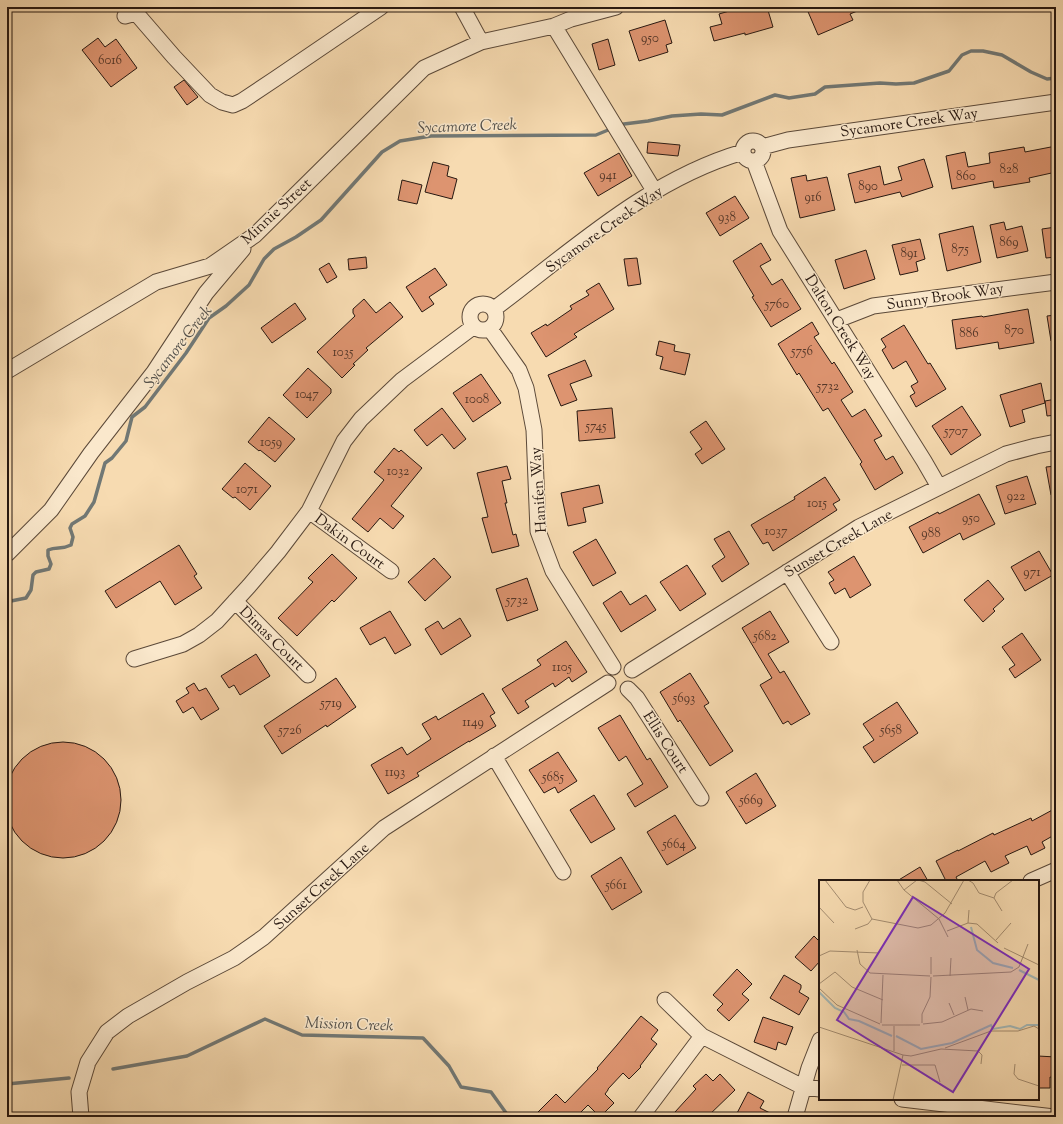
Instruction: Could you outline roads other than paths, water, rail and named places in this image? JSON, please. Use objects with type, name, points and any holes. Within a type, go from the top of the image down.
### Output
[{"type":"street","points":[[125,16],[136,13],[174,57],[210,95],[222,102],[233,105],[242,101],[268,84],[381,7]]},
{"type":"street","points":[[462,7],[481,42]]},
{"type":"street","name":"Minnie Street","points":[[7,371],[156,282],[210,266],[255,235],[424,68],[481,42],[554,26],[571,19],[616,7]]},
{"type":"street","points":[[554,26],[654,192]]},
{"type":"street","name":"Sycamore Creek Way","points":[[494,309],[633,205],[670,182],[709,163],[748,157],[761,157],[762,147],[788,140],[1056,102]]},
{"type":"street","name":"Dalton Creek Way","points":[[748,157],[780,231],[939,487]]},
{"type":"street","points":[[7,554],[51,510],[91,453],[154,372],[206,292],[255,235]]},
{"type":"street","name":"Sunny Brook Way","points":[[836,320],[873,306],[1056,282]]},
{"type":"street","points":[[488,304],[494,309],[496,319],[494,326],[485,331],[473,326],[469,317],[475,306],[488,304]]},
{"type":"street","points":[[134,659],[183,644],[199,635],[217,621],[278,552],[309,511],[344,441],[361,419],[402,380],[473,326]]},
{"type":"street","name":"Hanifen Way","points":[[490,329],[519,370],[526,388],[534,430],[538,532],[553,571],[613,667]]},
{"type":"street","name":"Sunset Creek Lane","points":[[632,670],[859,527],[1006,454],[1056,442]]},
{"type":"street","name":"Dakin Court","points":[[309,511],[391,571]]},
{"type":"street","points":[[787,572],[831,642]]},
{"type":"street","name":"Dimas Court","points":[[235,602],[308,675]]},
{"type":"street","points":[[621,664],[632,670],[634,679],[628,689],[618,691],[611,687],[608,683],[608,674],[613,667],[621,664]]},
{"type":"street","name":"Sunset Creek Lane","points":[[81,1117],[79,1092],[88,1062],[107,1032],[128,1016],[187,982],[234,958],[264,937],[384,828],[608,683]]},
{"type":"street","name":"Ellis Court","points":[[628,689],[637,698],[701,798]]},
{"type":"street","points":[[494,756],[563,872]]},
{"type":"street","points":[[1033,880],[1056,870]]},
{"type":"street","points":[[665,1000],[702,1036],[803,1087],[819,1089]]},
{"type":"street","points":[[641,1117],[702,1036]]},
{"type":"street","points":[[795,1117],[809,1068],[819,1043]]},
{"type":"street","points":[[910,1100],[1054,1117]]},
{"type":"waterway","name":"Sycamore Creek","points":[[618,126],[672,116],[701,114],[722,115],[775,95],[789,98],[815,94],[825,87],[880,83],[914,83],[949,71],[962,55],[971,51],[983,51],[1002,55],[1031,72],[1047,79],[1056,78]]},
{"type":"waterway","name":"Sycamore Creek","points":[[7,599],[11,601],[26,598],[31,590],[33,575],[36,572],[49,569],[51,564],[48,556],[48,550],[71,545],[73,537],[70,528],[72,524],[85,516],[94,502],[105,463],[112,458],[126,441],[132,417],[145,407],[186,353],[209,318],[226,306],[249,285],[264,259],[274,249],[296,237],[321,220],[382,152],[400,141],[431,136],[596,135],[613,128]]},
{"type":"waterway","name":"Mission Creek","points":[[113,1069],[187,1056],[265,1019],[302,1035],[423,1038],[449,1066],[461,1087],[491,1092],[509,1117]]},
{"type":"waterway","name":"Mission Creek","points":[[7,1084],[69,1078]]}]
